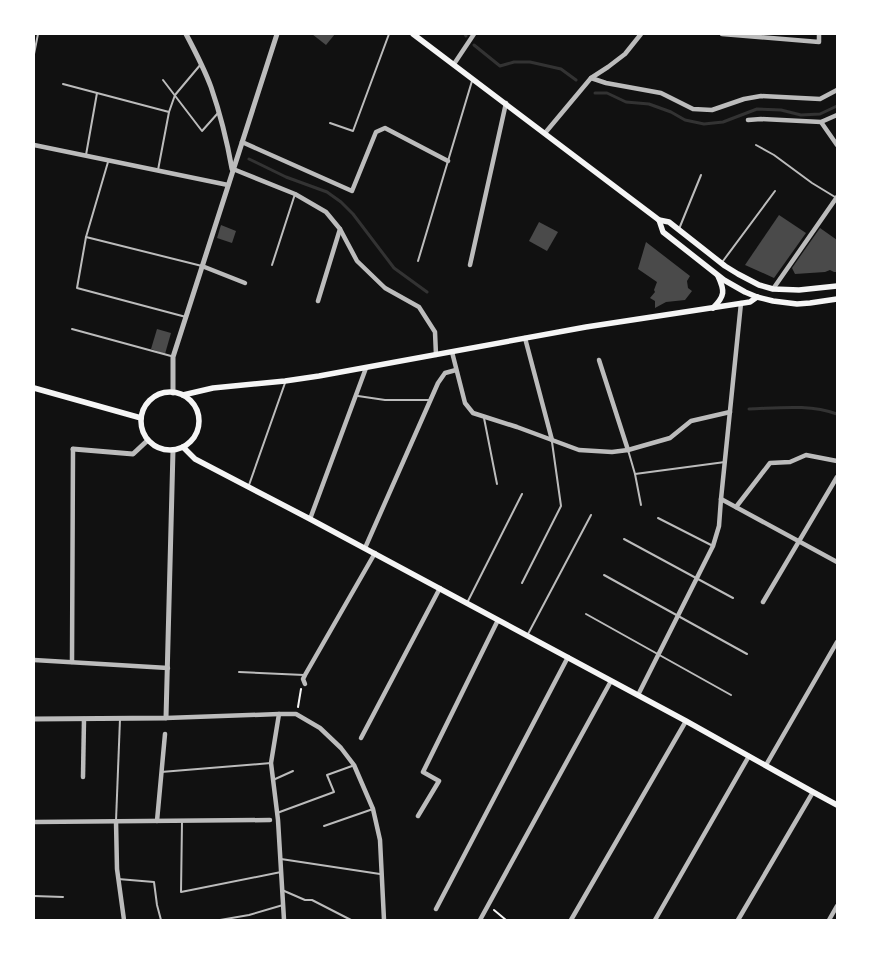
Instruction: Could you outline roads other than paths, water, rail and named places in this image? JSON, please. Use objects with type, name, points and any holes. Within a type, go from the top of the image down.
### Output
[{"type":"main road","points":[[414,34],[659,220],[668,222],[749,281],[773,289],[799,290],[837,286]]},
{"type":"main road","points":[[659,220],[663,232],[717,274],[758,298],[797,304],[837,299]]},
{"type":"main road","points":[[713,308],[723,294],[723,285],[717,274]]},
{"type":"main road","points":[[183,395],[213,388],[286,381],[366,368],[586,327],[750,302],[758,298]]},
{"type":"main road","points":[[34,388],[141,418]]},
{"type":"main road","points":[[165,392],[183,395],[191,401],[196,410],[198,429],[196,434],[189,443],[174,450],[165,450],[157,447],[144,434],[141,418],[146,404],[165,392]]},
{"type":"main road","points":[[183,446],[195,459],[366,548],[837,805]]},
{"type":"street","points":[[186,34],[211,87],[227,139],[232,169]]},
{"type":"street","points":[[173,392],[173,357],[277,34]]},
{"type":"street","points":[[454,64],[474,34]]},
{"type":"street","points":[[545,133],[591,78],[625,54],[641,34]]},
{"type":"street","points":[[722,34],[756,35],[819,42],[819,34]]},
{"type":"street","points":[[591,78],[606,83],[661,93],[693,110],[712,110],[744,99],[761,96],[820,98],[837,90]]},
{"type":"street","points":[[470,265],[506,103]]},
{"type":"street","points":[[748,120],[821,122],[837,115]]},
{"type":"street","points":[[821,122],[837,145]]},
{"type":"street","points":[[242,142],[352,191],[376,132],[385,128],[448,161]]},
{"type":"street","points":[[34,144],[228,186]]},
{"type":"street","points":[[232,169],[295,194],[326,212],[340,229],[364,268],[385,288],[419,308],[434,332],[436,355]]},
{"type":"street","points":[[773,289],[837,198]]},
{"type":"street","points":[[318,301],[340,229]]},
{"type":"street","points":[[202,266],[245,283]]},
{"type":"street","points":[[638,695],[697,578],[719,526],[741,303]]},
{"type":"street","points":[[525,338],[552,440]]},
{"type":"street","points":[[452,352],[465,403],[473,413],[579,450],[612,452],[628,450],[670,438],[691,421],[730,412]]},
{"type":"street","points":[[600,360],[628,450]]},
{"type":"street","points":[[310,519],[366,368]]},
{"type":"street","points":[[366,548],[438,383],[445,373],[456,370]]},
{"type":"street","points":[[72,662],[72,449],[133,454],[148,440]]},
{"type":"street","points":[[166,718],[174,450]]},
{"type":"street","points":[[736,508],[770,463],[790,462],[806,455],[837,461]]},
{"type":"street","points":[[763,602],[837,477]]},
{"type":"street","points":[[721,499],[837,562]]},
{"type":"street","points":[[304,679],[375,554]]},
{"type":"street","points":[[361,738],[440,588]]},
{"type":"street","points":[[418,816],[439,781],[423,772],[498,620]]},
{"type":"street","points":[[766,765],[837,642]]},
{"type":"street","points":[[436,909],[568,657]]},
{"type":"street","points":[[34,660],[168,668]]},
{"type":"street","points":[[480,920],[611,681]]},
{"type":"street","points":[[279,714],[271,763],[281,859],[284,920]]},
{"type":"street","points":[[34,720],[296,714],[320,728],[341,748],[354,765],[373,809],[380,840],[384,920]]},
{"type":"street","points":[[83,777],[84,718]]},
{"type":"street","points":[[571,920],[686,721]]},
{"type":"street","points":[[157,821],[165,734]]},
{"type":"street","points":[[655,920],[749,756]]},
{"type":"street","points":[[738,920],[813,792]]},
{"type":"street","points":[[34,822],[270,820]]},
{"type":"street","points":[[116,821],[117,869],[124,920]]},
{"type":"street","points":[[829,920],[837,906]]},
{"type":"lane","points":[[34,54],[38,34]]},
{"type":"lane","points":[[330,123],[353,131],[389,34]]},
{"type":"lane","points":[[158,170],[169,112],[175,95],[201,64]]},
{"type":"lane","points":[[418,261],[473,79]]},
{"type":"lane","points":[[163,80],[202,131],[218,113]]},
{"type":"lane","points":[[63,84],[169,112]]},
{"type":"lane","points":[[86,155],[97,93]]},
{"type":"lane","points":[[756,146],[774,155],[812,183],[837,198]]},
{"type":"lane","points":[[108,160],[86,237],[77,288],[186,317]]},
{"type":"lane","points":[[679,230],[701,175]]},
{"type":"lane","points":[[722,263],[775,191]]},
{"type":"lane","points":[[272,265],[295,194]]},
{"type":"lane","points":[[86,237],[202,266]]},
{"type":"lane","points":[[72,329],[173,357]]},
{"type":"lane","points":[[249,486],[286,381]]},
{"type":"lane","points":[[356,395],[385,400],[431,400]]},
{"type":"lane","points":[[483,416],[497,484]]},
{"type":"lane","points":[[522,583],[561,506],[552,440]]},
{"type":"lane","points":[[628,450],[641,505]]},
{"type":"lane","points":[[635,474],[725,462]]},
{"type":"lane","points":[[466,603],[522,494]]},
{"type":"lane","points":[[527,636],[591,515]]},
{"type":"lane","points":[[658,518],[712,546]]},
{"type":"lane","points":[[624,539],[734,598]]},
{"type":"lane","points":[[604,575],[747,654]]},
{"type":"lane","points":[[586,614],[731,695]]},
{"type":"lane","points":[[239,672],[304,679]]},
{"type":"lane","points":[[116,821],[120,718]]},
{"type":"lane","points":[[161,772],[271,763]]},
{"type":"lane","points":[[277,813],[334,792],[327,775],[354,765]]},
{"type":"lane","points":[[273,780],[293,772]]},
{"type":"lane","points":[[324,826],[373,809]]},
{"type":"lane","points":[[182,821],[181,892],[281,872]]},
{"type":"lane","points":[[281,859],[382,875]]},
{"type":"lane","points":[[118,879],[154,882],[161,920]]},
{"type":"lane","points":[[282,890],[305,900],[312,900],[351,920]]},
{"type":"lane","points":[[34,896],[63,897]]},
{"type":"lane","points":[[220,920],[249,915],[283,905]]},
{"type":"lane","points":[[339,920],[340,915]]},
{"type":"waterway","points":[[474,45],[500,66],[514,62],[530,62],[561,69],[576,80]]},
{"type":"waterway","points":[[595,93],[607,93],[626,102],[649,104],[671,112],[685,120],[704,124],[723,122],[757,109],[781,110],[801,115],[820,114],[837,106]]},
{"type":"waterway","points":[[249,159],[286,177],[327,192],[341,202],[353,214],[394,268],[427,292]]},
{"type":"waterway","points":[[749,409],[805,408],[837,414]]}]
